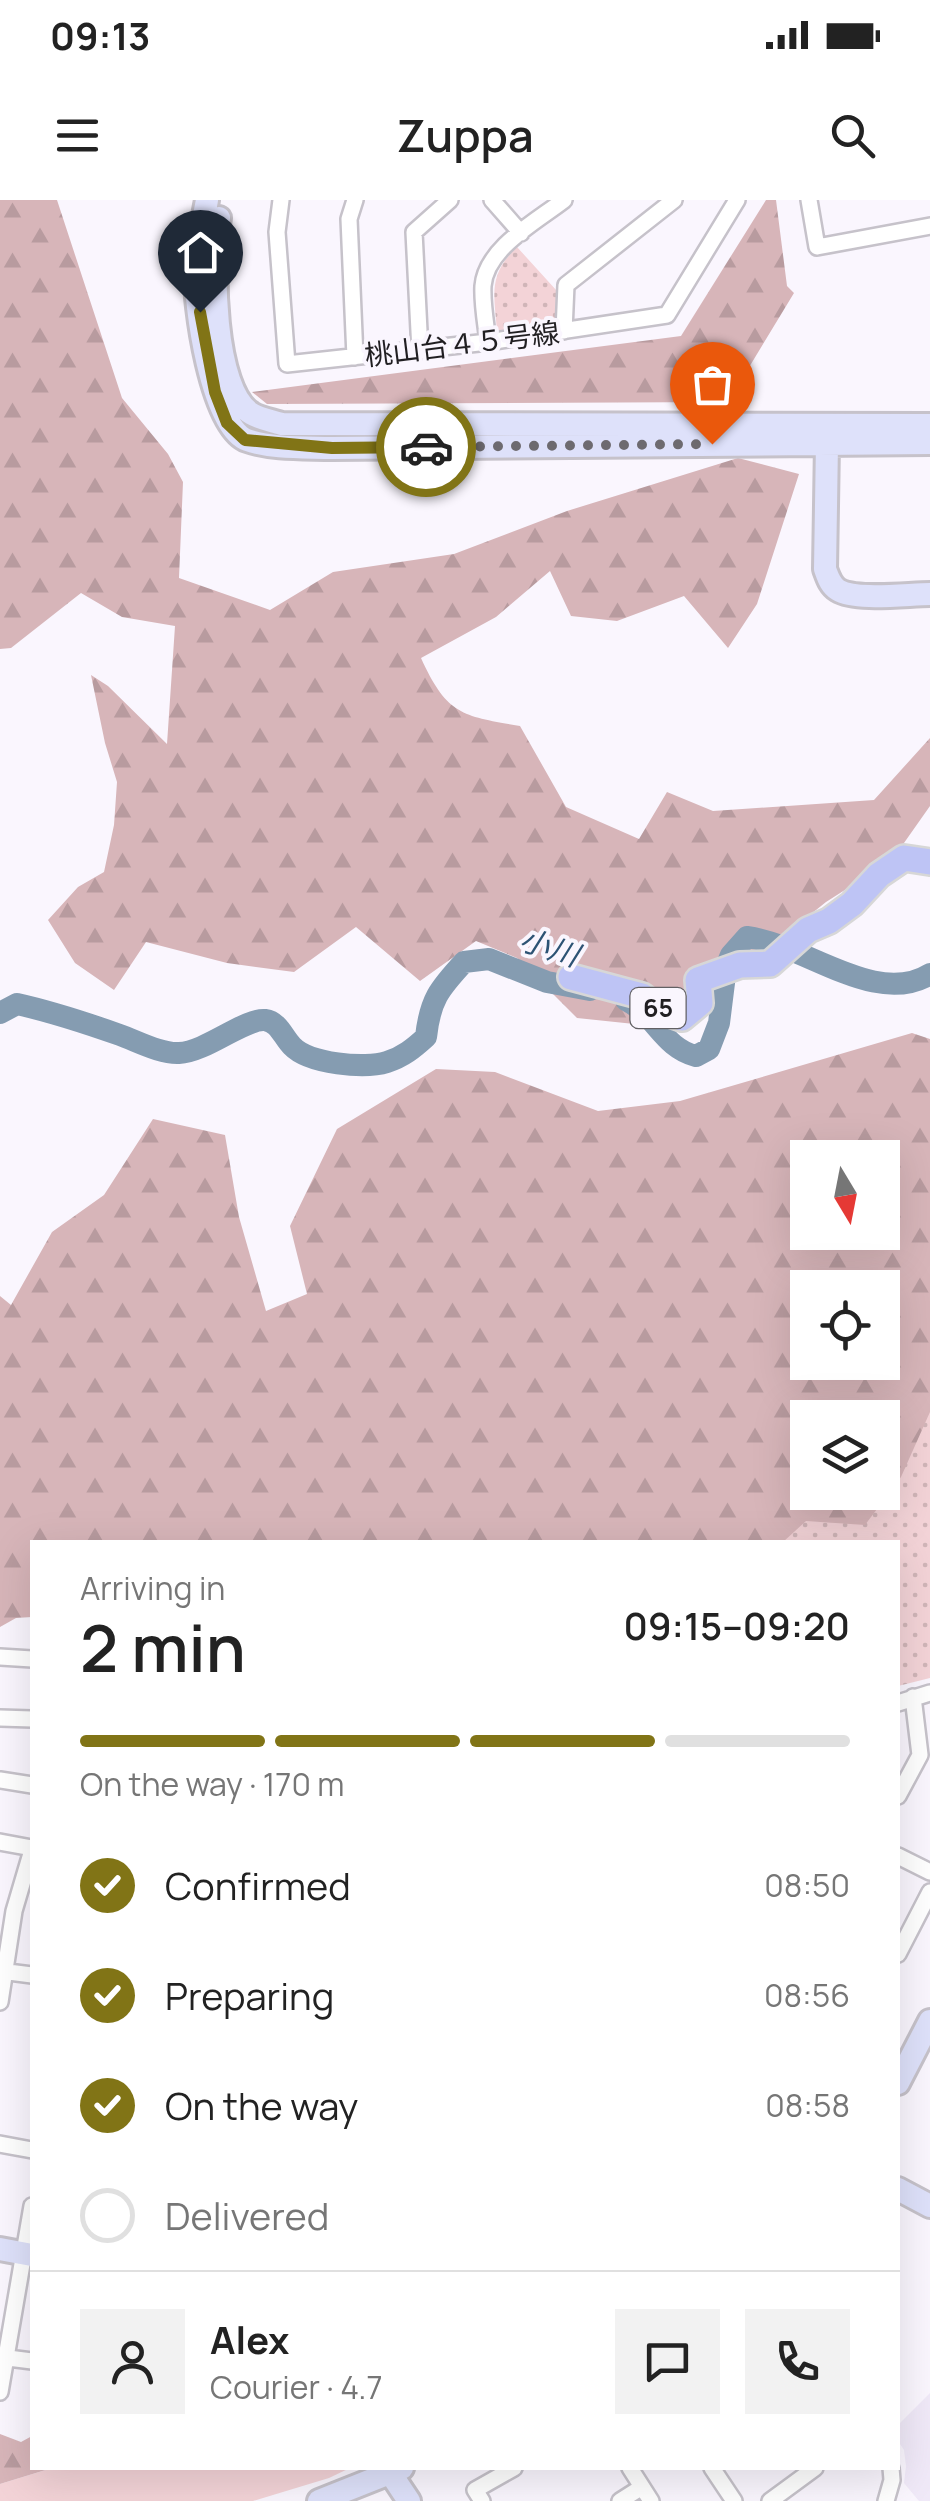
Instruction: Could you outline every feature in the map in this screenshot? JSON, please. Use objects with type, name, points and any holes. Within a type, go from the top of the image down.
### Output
[{"type":"main road","name":"65","points":[[571,977],[642,996],[662,1011],[682,1018],[700,1003],[698,980],[724,970],[770,964],[852,904],[879,875],[904,858],[930,862]]},
{"type":"street","points":[[207,200],[196,271],[200,312],[215,392],[227,423],[245,440],[332,448],[930,443]]},
{"type":"street","points":[[222,200],[215,242],[215,311],[233,394],[250,414],[282,424],[930,424]]},
{"type":"street","name":"桃山台４５号線","points":[[281,200],[278,232],[286,364],[488,342],[668,315],[738,200]]},
{"type":"street","points":[[355,200],[350,219],[355,358]]},
{"type":"street","points":[[420,350],[414,232],[450,200]]},
{"type":"street","points":[[492,200],[521,233]]},
{"type":"street","points":[[488,342],[483,284],[490,262],[564,200]]},
{"type":"street","points":[[564,331],[566,285],[674,200]]},
{"type":"street","points":[[809,200],[817,248],[930,226]]},
{"type":"street","points":[[826,443],[825,569],[830,582],[851,594],[930,594]]},
{"type":"street","points":[[0,1657],[30,1659]]},
{"type":"street","points":[[900,1793],[925,1756],[914,1698]]},
{"type":"street","points":[[0,1718],[30,1720]]},
{"type":"street","points":[[0,1780],[30,1785]]},
{"type":"street","points":[[0,1842],[30,1849]]},
{"type":"street","points":[[0,2002],[7,1910],[30,1854]]},
{"type":"street","points":[[900,1857],[930,1872]]},
{"type":"street","points":[[900,1945],[930,1892]]},
{"type":"street","points":[[3,1971],[30,1975]]},
{"type":"street","points":[[900,2080],[930,2021]]},
{"type":"street","points":[[0,2144],[30,2150]]},
{"type":"street","points":[[900,2190],[930,2206]]},
{"type":"street","points":[[0,2249],[28,2254],[26,2297],[0,2392]]},
{"type":"street","points":[[8,2358],[30,2360]]},
{"type":"street","points":[[482,2501],[475,2490],[510,2470]]},
{"type":"street","points":[[620,2501],[647,2494],[631,2470]]},
{"type":"street","points":[[713,2470],[734,2501]]},
{"type":"street","points":[[770,2501],[812,2470]]},
{"type":"street","points":[[886,2501],[891,2470]]},
{"type":"street","points":[[319,2501],[397,2471],[409,2501]]},
{"type":"shaded area","points":[[517,247],[557,291],[555,323],[497,331],[497,276]]},
{"type":"shaded area","points":[[930,1412],[930,1678],[900,1686],[900,1540],[785,1540],[806,1521],[865,1525],[876,1510],[900,1510],[900,1478]]},
{"type":"shaded area","points":[[930,2393],[930,2501],[919,2501],[904,2483],[906,2466],[900,2423]]},
{"type":"shaded area","points":[[46,2470],[346,2470],[253,2501],[0,2501],[0,2484]]},
{"type":"green space","points":[[0,200],[57,200],[122,398],[168,454],[183,482],[179,578],[270,610],[333,572],[454,554],[567,511],[738,458],[799,474],[757,604],[728,648],[684,596],[617,621],[571,616],[550,571],[496,617],[421,658],[439,691],[459,710],[520,726],[566,807],[639,839],[667,792],[713,811],[874,800],[930,738],[930,806],[892,860],[826,902],[734,976],[682,1029],[577,1018],[517,958],[476,941],[420,981],[356,927],[294,972],[227,963],[146,942],[114,990],[75,963],[48,920],[78,887],[104,872],[114,825],[117,782],[91,675],[108,686],[167,744],[175,626],[122,617],[81,593],[11,648],[0,649]]},
{"type":"green space","points":[[766,200],[776,200],[787,286],[794,293],[728,402],[267,404],[252,392],[681,336]]},
{"type":"green space","points":[[912,1033],[930,1039],[930,1665],[900,1540],[30,1540],[30,1617],[16,1618],[0,1627],[0,1296],[11,1305],[52,1232],[104,1195],[153,1119],[225,1135],[239,1217],[266,1311],[307,1294],[290,1226],[337,1129],[436,1069],[495,1072],[598,1111],[680,1101]]},
{"type":"green space","points":[[0,2434],[21,2442],[30,2437],[30,2470],[46,2470],[0,2484]]},
{"type":"waterway","name":"小川","points":[[626,1000],[675,1046],[696,1056],[709,1049],[719,1023],[726,967],[747,937],[887,984],[909,982],[930,974]]},
{"type":"waterway","name":"小川","points":[[0,1013],[17,1004],[172,1053],[190,1051],[247,1024],[265,1020],[277,1027],[292,1046],[311,1057],[365,1065],[398,1058],[426,1037],[437,996],[464,962],[489,959],[547,982],[590,990]]},
{"type":"way so far","points":[[426,447],[712,444]]},
{"type":"route","points":[[200,312],[215,392],[227,423],[245,440],[332,448],[426,447]]}]
